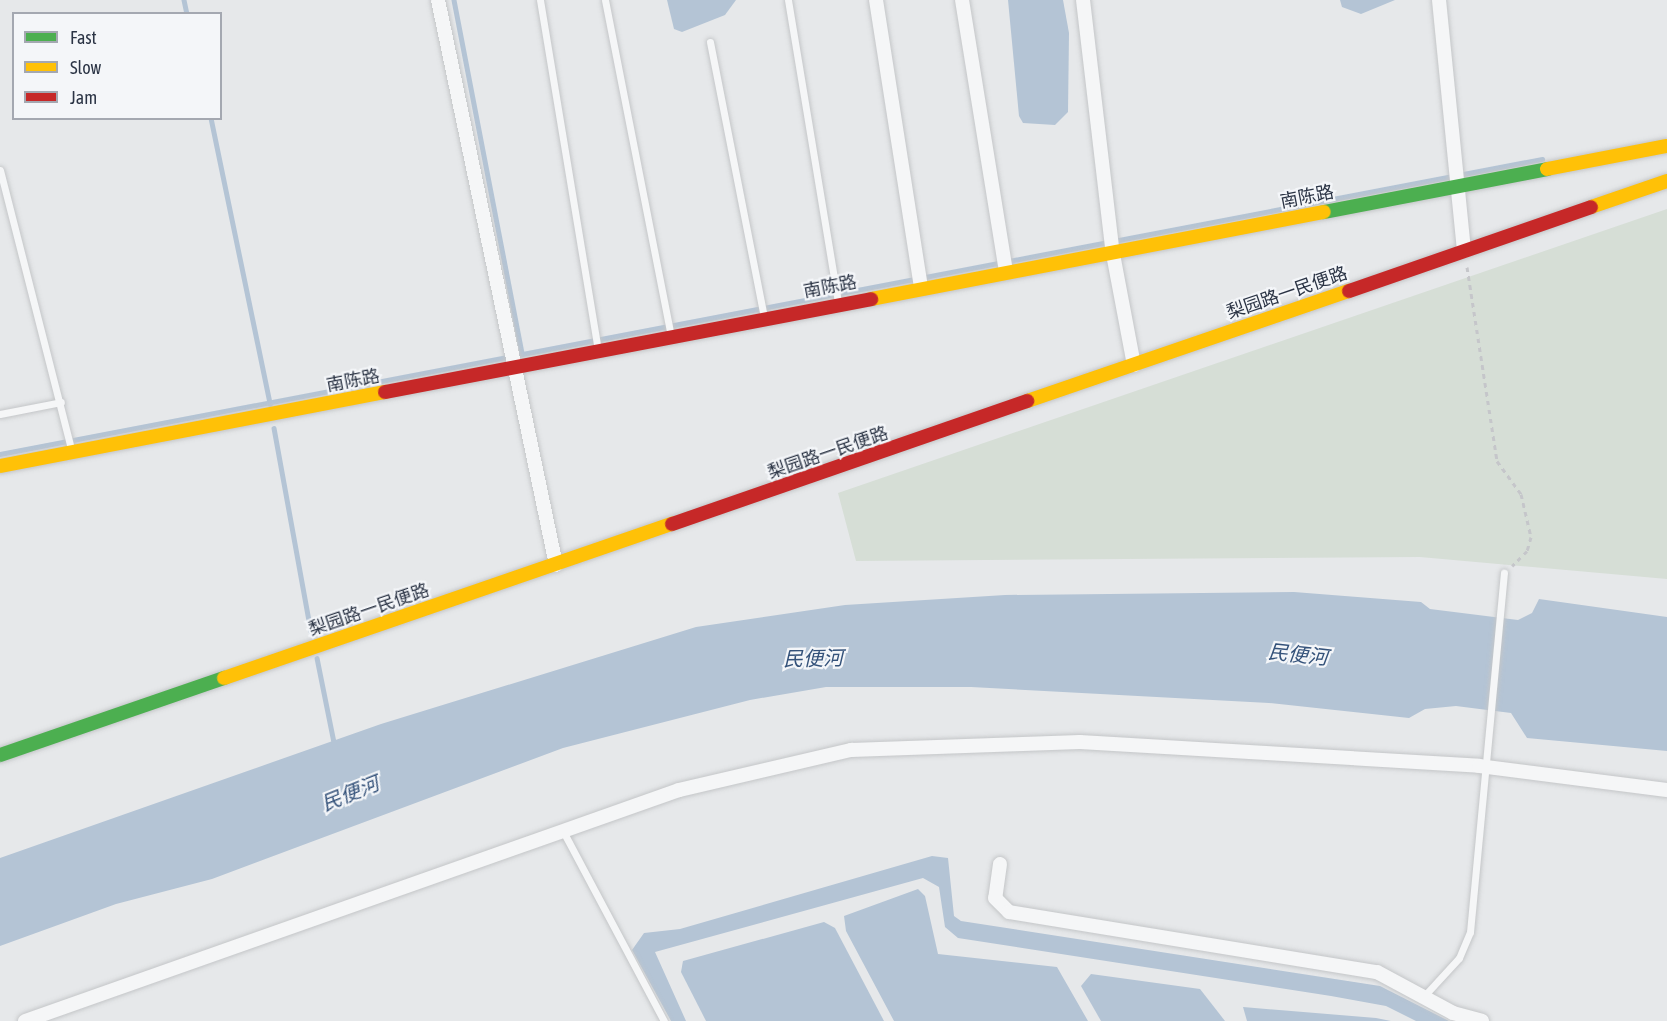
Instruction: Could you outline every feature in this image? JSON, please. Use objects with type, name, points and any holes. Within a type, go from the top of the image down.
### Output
[{"type":"main road","name":"南陈路","points":[[0,466],[510,360],[598,349],[838,302],[920,281],[1454,180],[1667,146]]},
{"type":"main road","name":"梨园路一民便路","points":[[0,755],[1667,181]]},
{"type":"street","points":[[438,0],[510,360],[556,565]]},
{"type":"street","points":[[876,0],[920,281]]},
{"type":"street","points":[[962,0],[1005,265]]},
{"type":"street","points":[[1083,0],[1112,245],[1134,365]]},
{"type":"street","points":[[1439,0],[1454,180],[1464,251]]},
{"type":"street","points":[[25,1021],[564,833],[679,790],[851,750],[1080,742],[1484,767],[1667,790]]},
{"type":"street","points":[[1000,864],[994,898],[1009,912],[1361,969],[1425,995],[1453,1013],[1482,1021]]},
{"type":"lane","points":[[540,0],[598,349]]},
{"type":"lane","points":[[605,0],[671,334]]},
{"type":"lane","points":[[788,0],[838,302]]},
{"type":"lane","points":[[710,42],[764,316]]},
{"type":"lane","points":[[0,170],[61,402],[71,450]]},
{"type":"lane","points":[[0,414],[61,402]]},
{"type":"lane","points":[[1425,995],[1459,958],[1470,932],[1487,733],[1504,573]]},
{"type":"lane","points":[[564,833],[664,1021]]},
{"type":"path","points":[[1464,251],[1497,461],[1521,494],[1531,537],[1527,551],[1504,573]]},
{"type":"shaded area","points":[[1667,209],[1667,579],[1420,557],[856,561],[838,493]]},
{"type":"water","points":[[667,0],[736,0],[725,15],[682,32],[674,29]]},
{"type":"water","points":[[1008,0],[1063,0],[1069,33],[1068,112],[1055,125],[1023,123],[1019,116]]},
{"type":"water","points":[[1340,0],[1395,0],[1361,14],[1342,7]]},
{"type":"water","name":"民便河","points":[[1294,592],[1421,602],[1430,609],[1518,620],[1532,613],[1539,599],[1667,617],[1667,751],[1527,738],[1511,713],[1456,706],[1425,709],[1409,718],[1269,703],[971,687],[826,687],[750,700],[563,748],[212,879],[116,904],[0,946],[0,858],[381,724],[696,627],[845,605],[1005,595]]},
{"type":"water","points":[[932,856],[948,858],[954,916],[961,921],[1380,986],[1449,1021],[1416,1021],[1386,1006],[1331,996],[958,938],[945,927],[939,887],[923,878],[655,952],[686,1021],[671,1021],[632,950],[644,933],[680,929]]},
{"type":"water","points":[[918,889],[925,896],[938,954],[1057,967],[1088,1021],[894,1021],[846,931],[844,916]]},
{"type":"water","points":[[824,922],[835,928],[884,1021],[706,1021],[681,972],[683,961]]},
{"type":"water","points":[[1091,974],[1200,989],[1225,1021],[1101,1021],[1081,986]]},
{"type":"water","points":[[1243,1007],[1376,1018],[1391,1021],[1247,1021]]},
{"type":"waterway","points":[[184,0],[187,12]]},
{"type":"waterway","points":[[454,0],[522,354]]},
{"type":"waterway","points":[[211,120],[270,404]]},
{"type":"waterway","points":[[0,454],[1542,159]]},
{"type":"waterway","points":[[274,428],[311,631]]},
{"type":"waterway","points":[[317,658],[335,747]]},
{"type":"traffic: fast","points":[[1324,212],[1547,169]]},
{"type":"traffic: fast","points":[[0,755],[224,678]]},
{"type":"traffic: slow","points":[[1547,169],[1667,146]]},
{"type":"traffic: slow","points":[[1591,207],[1667,181]]},
{"type":"traffic: slow","points":[[871,299],[1324,212]]},
{"type":"traffic: slow","points":[[1027,401],[1349,291]]},
{"type":"traffic: slow","points":[[0,466],[385,392]]},
{"type":"traffic: slow","points":[[224,678],[672,524]]},
{"type":"traffic: jam","points":[[1349,291],[1591,207]]},
{"type":"traffic: jam","points":[[385,392],[871,299]]},
{"type":"traffic: jam","points":[[672,524],[1027,401]]}]
